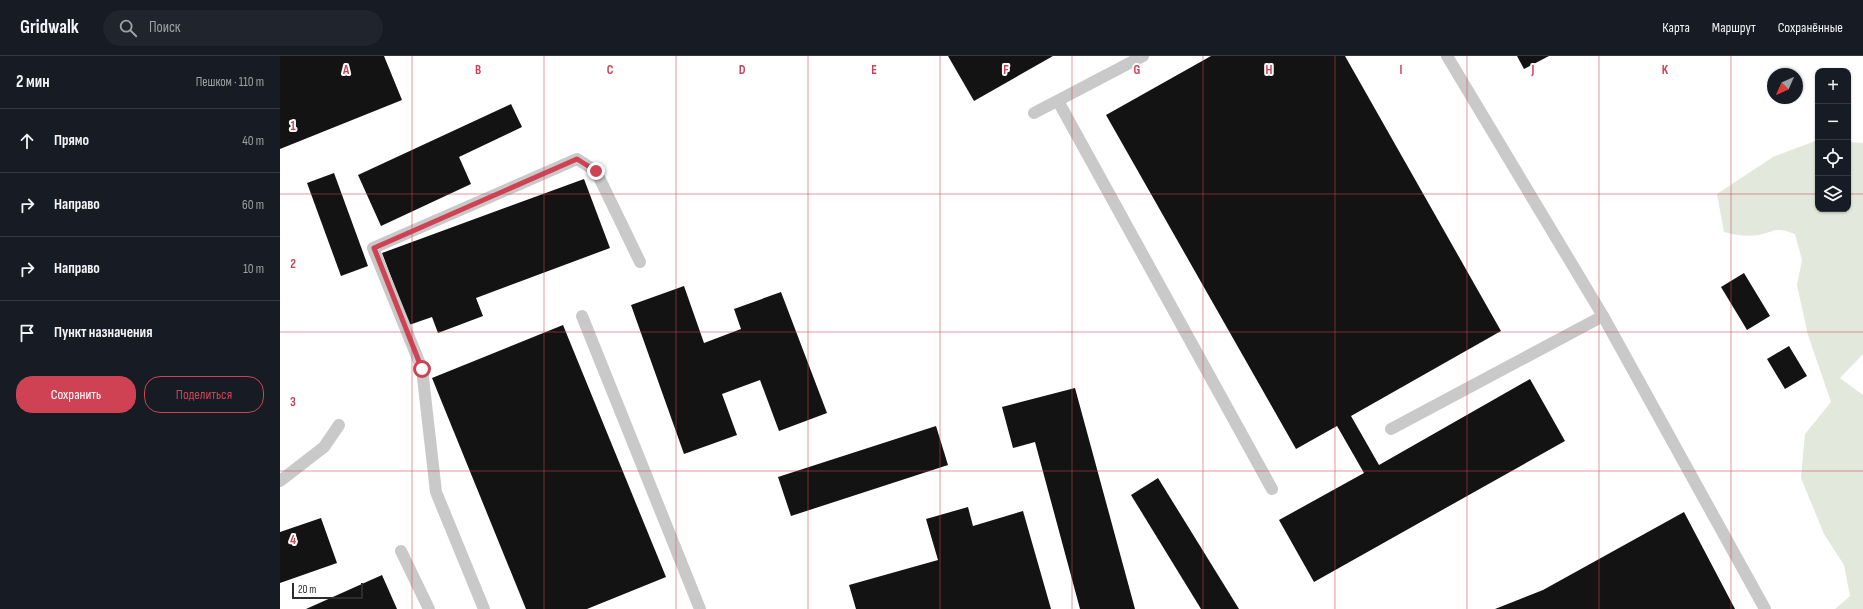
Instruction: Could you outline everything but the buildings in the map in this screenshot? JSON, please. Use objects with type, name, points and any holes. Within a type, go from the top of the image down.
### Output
[{"type":"lane","points":[[1034,113],[1143,56]]},
{"type":"lane","points":[[1447,56],[1603,316],[1765,609]]},
{"type":"lane","points":[[1058,101],[1272,489]]},
{"type":"lane","points":[[484,609],[436,492],[422,369],[374,248],[577,159],[596,171],[640,262]]},
{"type":"lane","points":[[582,316],[700,609]]},
{"type":"lane","points":[[1391,429],[1603,316]]},
{"type":"lane","points":[[280,482],[324,447],[339,425]]},
{"type":"lane","points":[[401,551],[429,609]]},
{"type":"shaded area","points":[[1815,141],[1815,212],[1851,212],[1851,142],[1863,143],[1863,354],[1840,378],[1863,395],[1863,609],[1835,609],[1850,596],[1844,565],[1824,534],[1801,478],[1805,434],[1831,402],[1808,335],[1797,285],[1802,260],[1795,234],[1783,230],[1776,230],[1750,236],[1724,232],[1717,194],[1773,157]]},
{"type":"route","points":[[422,369],[374,248],[577,159],[596,171]]}]
